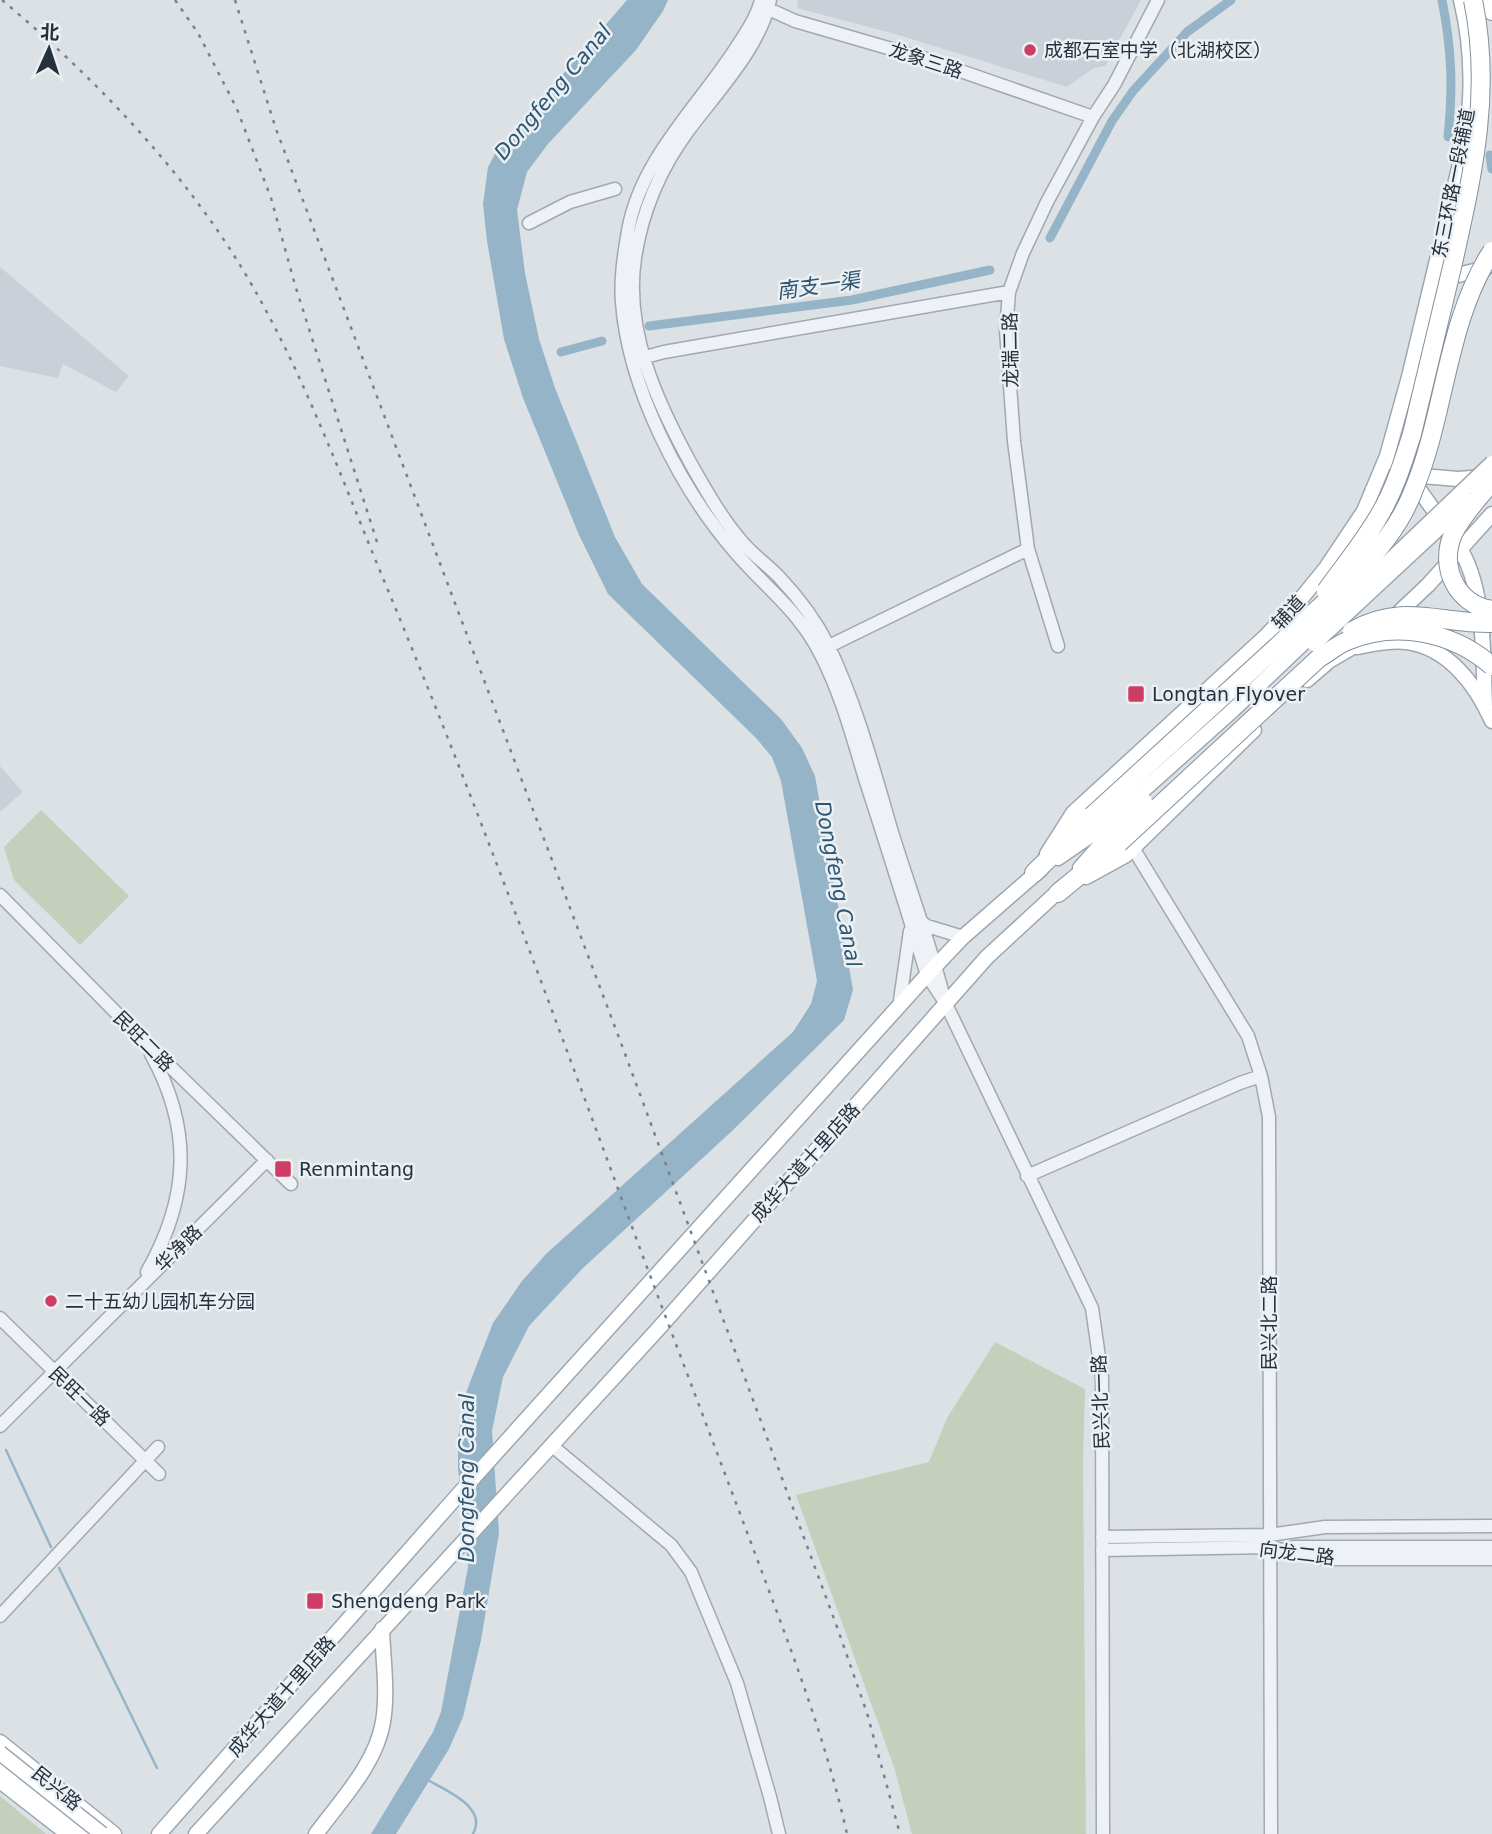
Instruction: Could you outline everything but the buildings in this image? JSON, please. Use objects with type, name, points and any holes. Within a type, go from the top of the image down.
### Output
[{"type":"highway","points":[[1307,618],[1370,531],[1398,478],[1412,434],[1476,160],[1483,111],[1483,64],[1479,23],[1473,0]]},
{"type":"highway","points":[[1489,0],[1492,11]]},
{"type":"highway","points":[[1058,893],[1307,618],[1376,552],[1395,527],[1412,497],[1429,447],[1463,309],[1478,273],[1492,251]]},
{"type":"highway","points":[[1492,479],[1454,533],[1448,567],[1454,586],[1463,597],[1473,604],[1492,610]]},
{"type":"highway","points":[[1034,873],[1110,834],[1342,637],[1366,623],[1412,614],[1472,624],[1492,624]]},
{"type":"highway","points":[[1319,658],[1347,641],[1374,634],[1424,632],[1450,639],[1477,653],[1492,666]]},
{"type":"main road","name":"东三环路一段辅道","points":[[1433,281],[1470,112],[1467,24],[1461,0]]},
{"type":"main road","points":[[1433,281],[1492,267]]},
{"type":"main road","name":"辅道","points":[[1034,873],[1073,813],[1265,636],[1326,568],[1364,511],[1387,456],[1433,281]]},
{"type":"main road","points":[[1387,456],[1409,475],[1461,550],[1478,601],[1483,643],[1485,706]]},
{"type":"main road","points":[[1110,834],[1233,710],[1492,463]]},
{"type":"main road","points":[[1409,475],[1492,479]]},
{"type":"main road","points":[[1110,834],[1492,479]]},
{"type":"main road","points":[[1110,834],[1200,781],[1329,661],[1355,647],[1401,612],[1492,514]]},
{"type":"main road","points":[[1355,647],[1407,642],[1438,654],[1468,678],[1492,721]]},
{"type":"main road","name":"成华大道十里店路","points":[[159,1834],[458,1495],[931,971],[963,937],[1034,873]]},
{"type":"main road","name":"成华大道十里店路","points":[[195,1834],[659,1328],[987,957],[1058,893]]},
{"type":"main road","points":[[316,1834],[360,1773],[377,1742],[385,1707],[382,1629]]},
{"type":"main road","name":"民兴路","points":[[0,1742],[114,1834]]},
{"type":"main road","name":"民兴路","points":[[0,1753],[102,1834]]},
{"type":"main road","name":"民兴路","points":[[0,1766],[85,1834]]},
{"type":"main road","name":"民兴路","points":[[0,1781],[68,1834]]},
{"type":"street","name":"龙瑞二路","points":[[1058,646],[1028,549],[1014,441],[1006,330],[1009,292],[1042,212],[1093,117],[1114,85],[1158,0]]},
{"type":"street","name":"龙象三路","points":[[765,3],[795,21],[926,59],[1093,117]]},
{"type":"street","name":"民兴北一路","points":[[765,3],[754,40],[666,165],[640,225],[634,263],[633,302],[640,388],[655,423],[704,513],[736,554],[800,618],[824,648],[931,971],[1092,1308],[1102,1378],[1103,1834]]},
{"type":"street","points":[[529,223],[570,202],[615,189]]},
{"type":"street","points":[[638,359],[1009,292]]},
{"type":"street","points":[[824,648],[1028,549]]},
{"type":"street","name":"民兴北二路","points":[[1110,834],[1248,1036],[1261,1076],[1269,1117],[1271,1834]]},
{"type":"street","name":"民旺二路","points":[[0,895],[146,1043],[291,1184]]},
{"type":"street","points":[[899,1007],[915,922],[963,937]]},
{"type":"street","points":[[133,1293],[160,1250],[170,1227],[180,1175],[180,1146],[174,1112],[168,1090],[146,1043]]},
{"type":"street","points":[[1027,1176],[1261,1076]]},
{"type":"street","name":"华净路","points":[[0,1426],[267,1160]]},
{"type":"street","name":"民旺一路","points":[[0,1318],[159,1474]]},
{"type":"street","points":[[551,1445],[671,1545],[691,1572],[737,1682],[779,1834]]},
{"type":"street","points":[[0,1615],[158,1447]]},
{"type":"street","name":"向龙二路","points":[[1102,1543],[1269,1541],[1325,1527],[1492,1526]]},
{"type":"street","points":[[1422,1541],[1492,1534]]},
{"type":"street","points":[[1269,1541],[1422,1541],[1492,1547]]},
{"type":"street","name":"向龙二路","points":[[1269,1541],[1326,1559],[1492,1559]]},
{"type":"shaded area","name":"成都石室中学（北湖校区）","points":[[798,0],[1141,0],[1105,66],[1094,68],[1067,87],[895,34],[797,8]]},
{"type":"shaded area","points":[[0,267],[129,376],[116,392],[63,364],[58,378],[0,366]]},
{"type":"shaded area","points":[[0,766],[23,792],[0,812]]},
{"type":"green space","points":[[41,810],[129,896],[80,945],[14,880],[4,847]]},
{"type":"green space","points":[[995,1342],[1085,1389],[1083,1461],[1086,1834],[912,1834],[894,1767],[796,1495],[929,1462],[947,1418]]},
{"type":"green space","points":[[0,1796],[46,1834],[0,1834]]},
{"type":"water","name":"Dongfeng Canal","points":[[627,0],[668,0],[636,50],[548,144],[527,172],[517,210],[525,273],[539,339],[555,388],[615,537],[642,584],[781,719],[802,748],[815,776],[853,990],[844,1020],[731,1132],[583,1268],[529,1326],[503,1377],[492,1431],[499,1533],[481,1640],[463,1717],[449,1749],[396,1834],[371,1834],[433,1732],[441,1712],[468,1567],[458,1468],[458,1437],[467,1390],[493,1323],[522,1281],[546,1254],[793,1032],[811,1004],[817,981],[781,781],[772,757],[756,738],[608,594],[579,535],[523,398],[504,339],[483,204],[488,167],[496,152]]},
{"type":"waterway","name":"南支一渠","points":[[1050,238],[1112,121],[1133,91],[1187,32],[1231,0]]},
{"type":"waterway","name":"南支一渠","points":[[1442,0],[1451,68],[1448,137]]},
{"type":"waterway","name":"南支一渠","points":[[1490,155],[1492,169]]},
{"type":"waterway","name":"南支一渠","points":[[649,326],[852,300],[990,270]]},
{"type":"waterway","name":"南支一渠","points":[[561,352],[602,341]]},
{"type":"waterway","points":[[6,1450],[51,1547]]},
{"type":"waterway","points":[[59,1568],[157,1768]]},
{"type":"waterway","points":[[428,1780],[470,1808],[476,1824],[473,1834]]},
{"type":"railway","points":[[2,0],[98,88],[185,186],[235,257],[279,335],[298,376],[419,666],[517,917],[788,1643],[821,1738],[847,1834]]},
{"type":"railway","points":[[175,0],[198,33],[237,109],[271,198],[295,285],[377,542]]},
{"type":"railway","points":[[235,0],[276,129],[621,1043],[837,1627],[867,1713],[900,1834]]},
{"type":"place","name":"成都石室中学（北湖校区）","points":[[1030,50]]},
{"type":"place","name":"Longtan Flyover","points":[[1136,694]]},
{"type":"place","name":"Renmintang","points":[[283,1169]]},
{"type":"place","name":"二十五幼儿园机车分园","points":[[51,1301]]},
{"type":"place","name":"Shengdeng Park","points":[[315,1601]]}]
